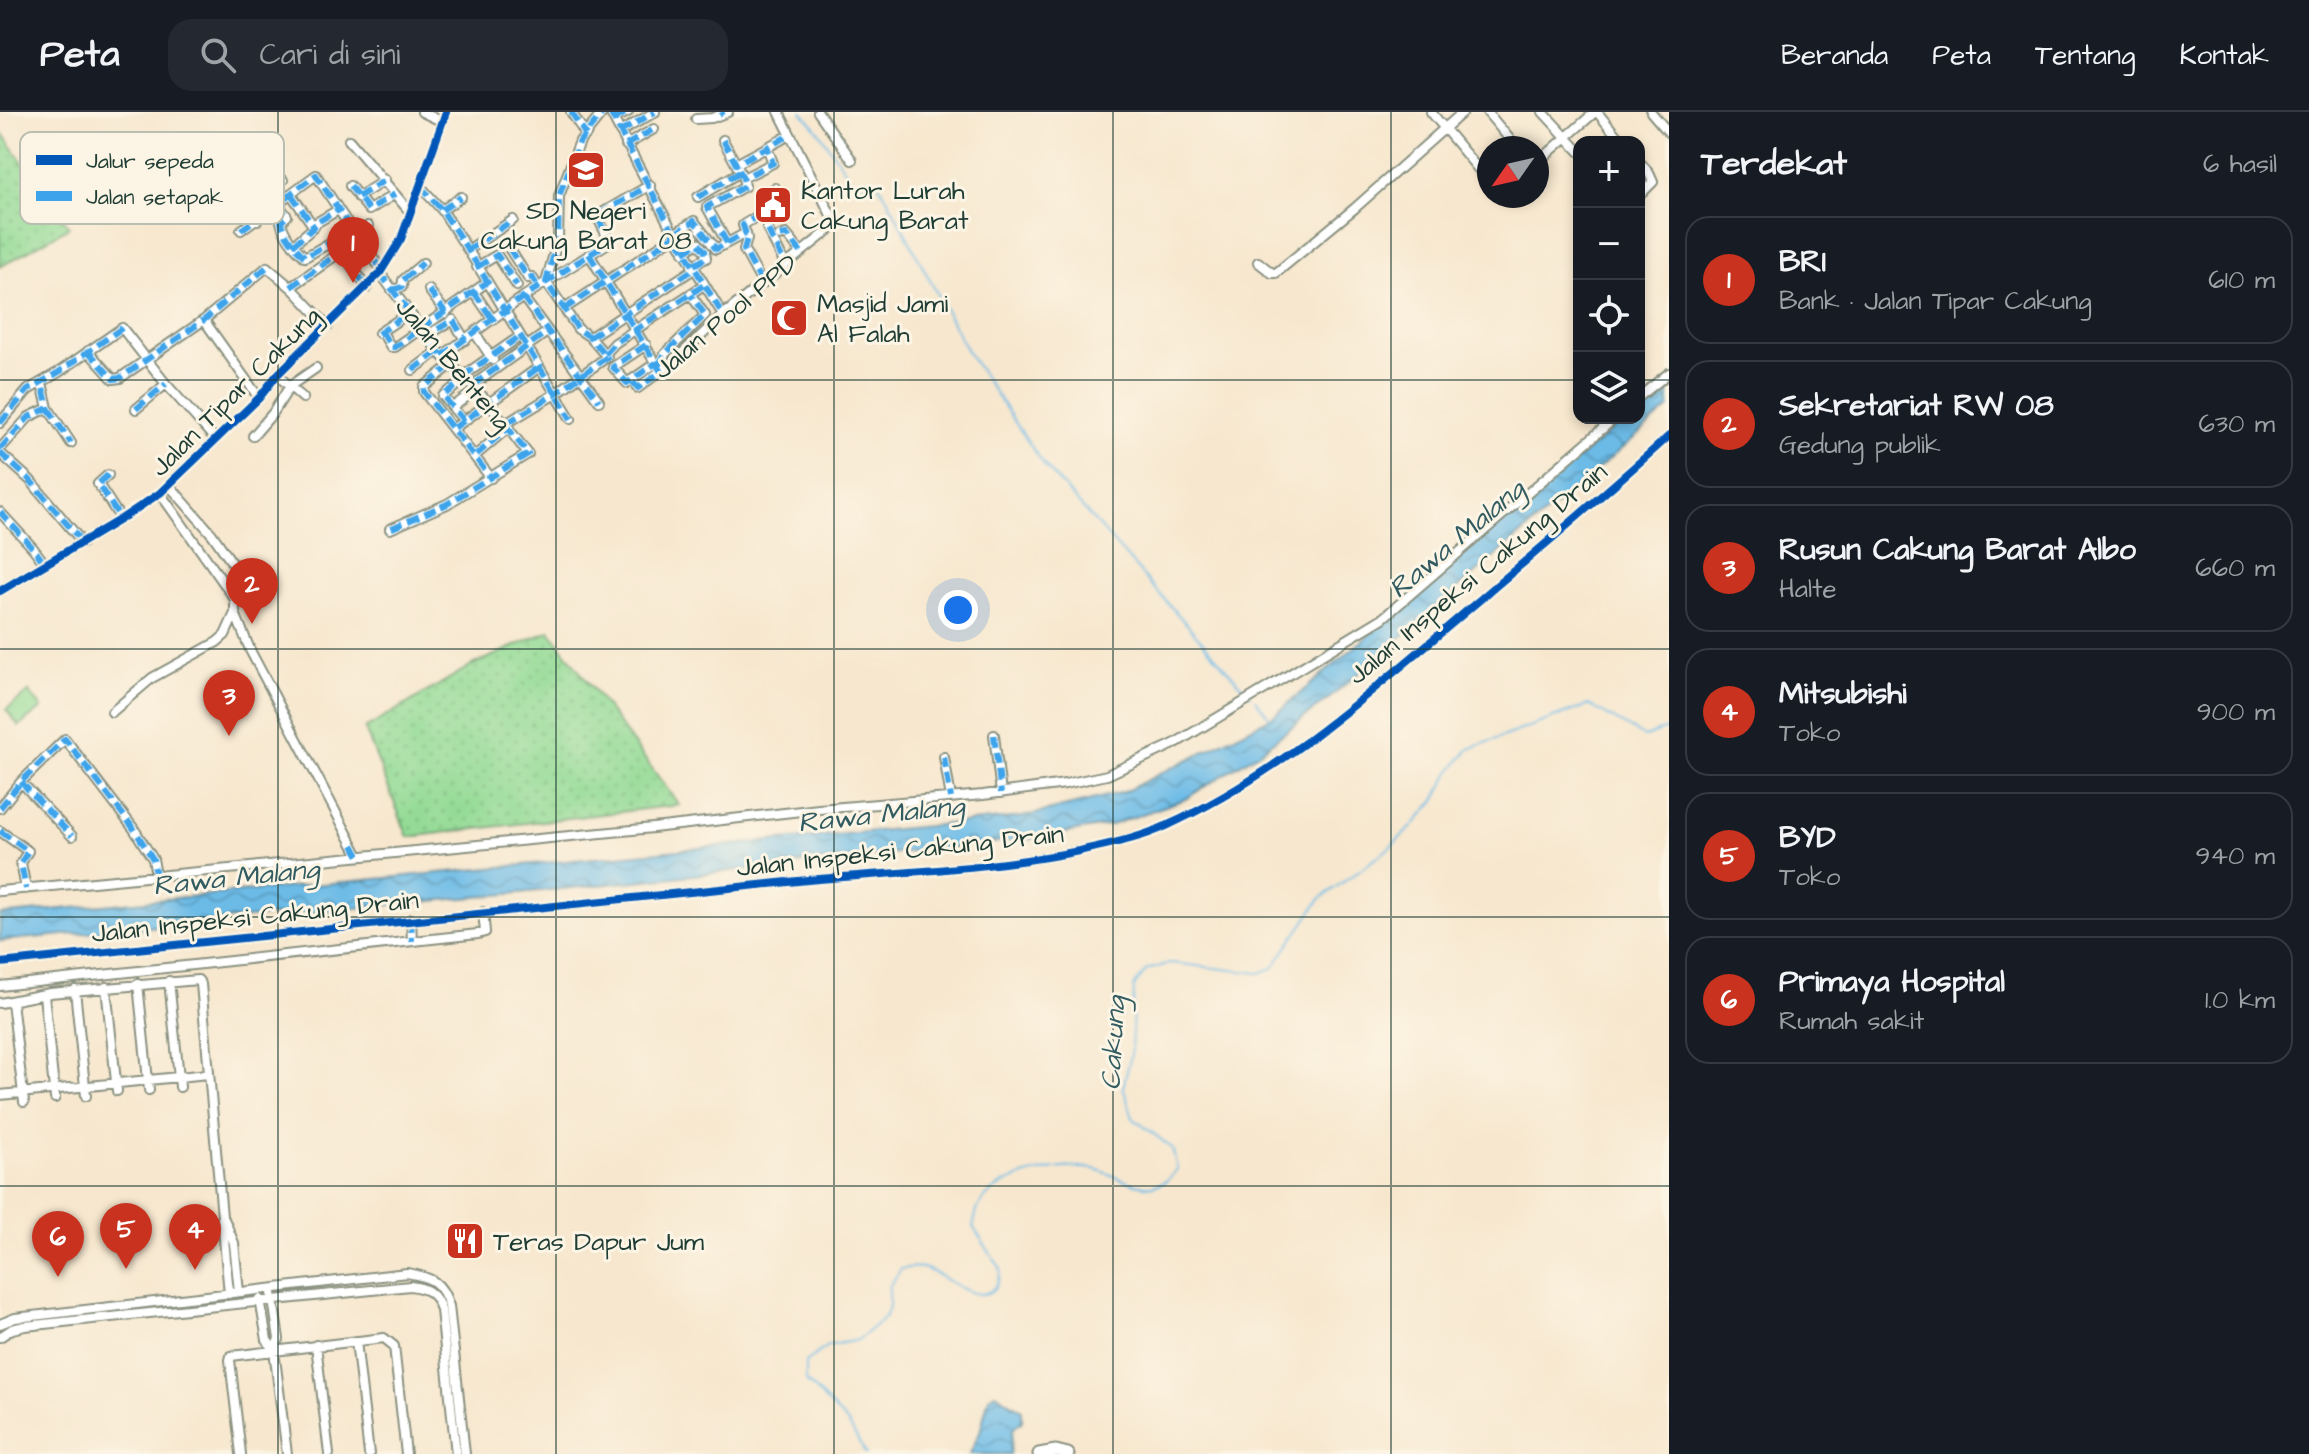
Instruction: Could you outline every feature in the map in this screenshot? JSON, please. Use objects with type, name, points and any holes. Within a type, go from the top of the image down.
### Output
[{"type":"main road","points":[[1039,1454],[1056,1451],[1068,1454]]},
{"type":"street","points":[[422,112],[443,122]]},
{"type":"street","name":"Jalan Tipar Cakung","points":[[0,591],[83,543],[160,493],[367,288],[401,239],[446,112]]},
{"type":"street","points":[[542,284],[558,239],[559,196],[580,141],[603,112]]},
{"type":"street","points":[[627,112],[612,116],[674,235],[723,315]]},
{"type":"street","points":[[620,132],[655,112]]},
{"type":"street","name":"Jalan Pool PPD","points":[[646,345],[613,367],[624,382],[631,380],[638,388],[658,367],[687,350],[723,315],[834,223],[779,112]]},
{"type":"street","points":[[818,112],[852,160]]},
{"type":"street","points":[[1431,112],[1477,168]]},
{"type":"street","points":[[1258,262],[1276,273],[1463,112]]},
{"type":"street","points":[[1487,112],[1507,136]]},
{"type":"street","points":[[1543,112],[1573,145]]},
{"type":"street","points":[[1549,152],[1596,112],[1617,136]]},
{"type":"street","points":[[1651,112],[1669,133]]},
{"type":"street","points":[[696,119],[724,113]]},
{"type":"street","points":[[571,118],[586,135]]},
{"type":"street","points":[[626,145],[654,129]]},
{"type":"street","points":[[698,197],[740,171],[767,147],[790,135]]},
{"type":"street","points":[[349,140],[410,212]]},
{"type":"street","points":[[723,140],[745,186],[707,207],[715,214],[727,243]]},
{"type":"street","points":[[740,171],[773,163],[767,147]]},
{"type":"street","points":[[1645,169],[1653,179],[1645,190]]},
{"type":"street","name":"Jalan Benteng","points":[[291,194],[316,175],[392,290],[440,354],[508,425],[528,454],[491,478]]},
{"type":"street","points":[[358,197],[385,180]]},
{"type":"street","points":[[413,370],[465,340],[609,240],[597,216],[650,185]]},
{"type":"street","points":[[350,186],[369,210],[395,194]]},
{"type":"street","points":[[420,186],[442,210],[468,250],[571,419]]},
{"type":"street","points":[[775,188],[758,198],[768,220],[767,228],[785,264]]},
{"type":"street","points":[[284,199],[291,194],[314,227]]},
{"type":"street","points":[[442,210],[461,197]]},
{"type":"street","points":[[293,245],[316,223],[338,210]]},
{"type":"street","points":[[762,283],[744,250],[746,233],[743,224],[764,212]]},
{"type":"street","points":[[468,250],[513,220]]},
{"type":"street","points":[[564,309],[694,221],[714,249],[746,233]]},
{"type":"street","points":[[241,230],[251,224]]},
{"type":"street","points":[[281,224],[293,245],[308,257],[368,226]]},
{"type":"street","points":[[780,236],[786,234],[801,252]]},
{"type":"street","points":[[590,337],[706,258],[705,251],[698,243],[684,252]]},
{"type":"street","points":[[476,455],[508,425],[607,357],[590,337],[578,329],[542,284],[532,277],[528,278],[509,248]]},
{"type":"street","points":[[291,287],[339,253],[345,256],[367,288]]},
{"type":"street","points":[[589,254],[658,367]]},
{"type":"street","points":[[477,267],[497,255],[517,286]]},
{"type":"street","points":[[392,290],[402,287],[403,280],[423,263]]},
{"type":"street","points":[[88,351],[108,376],[120,378],[204,320],[267,267],[328,326]]},
{"type":"street","points":[[424,333],[486,283]]},
{"type":"street","points":[[605,354],[704,285]]},
{"type":"street","points":[[429,290],[446,313]]},
{"type":"street","points":[[474,292],[493,320]]},
{"type":"street","points":[[658,367],[665,354],[705,315],[691,295]]},
{"type":"street","points":[[523,297],[599,401]]},
{"type":"street","points":[[410,312],[380,333],[393,348],[453,320],[465,340]]},
{"type":"street","points":[[204,320],[259,398]]},
{"type":"street","points":[[0,423],[28,390],[122,328],[216,440]]},
{"type":"street","points":[[464,421],[444,394],[497,368],[547,332]]},
{"type":"street","points":[[475,333],[497,368]]},
{"type":"street","points":[[453,407],[491,357],[519,337]]},
{"type":"street","points":[[679,340],[687,350]]},
{"type":"street","points":[[390,529],[447,504],[491,478],[424,389],[451,365]]},
{"type":"street","points":[[253,436],[268,420],[290,386],[316,368]]},
{"type":"street","points":[[454,428],[538,368]]},
{"type":"street","points":[[1645,392],[1669,373]]},
{"type":"street","points":[[277,375],[303,398]]},
{"type":"street","points":[[42,383],[48,408],[71,443]]},
{"type":"street","points":[[136,409],[166,384]]},
{"type":"street","points":[[0,406],[8,414]]},
{"type":"street","points":[[48,408],[29,417],[0,451],[30,480],[83,543]]},
{"type":"street","name":"Jalan Inspeksi Cakung Drain","points":[[0,891],[1001,793],[1081,781],[1119,771],[1174,744],[1383,618],[1608,424]]},
{"type":"street","name":"Jalan Inspeksi Cakung Drain","points":[[0,963],[411,919],[999,864],[1118,843],[1153,831],[1242,784],[1352,706],[1519,567],[1669,436]]},
{"type":"street","points":[[108,475],[99,484],[121,519]]},
{"type":"street","points":[[169,485],[212,534],[244,580],[252,584]]},
{"type":"street","points":[[160,493],[235,599],[235,613],[251,652],[359,856]]},
{"type":"street","points":[[0,512],[45,564]]},
{"type":"street","points":[[112,712],[152,678],[217,642],[225,635],[235,613]]},
{"type":"street","points":[[994,735],[1001,793]]},
{"type":"street","points":[[0,808],[62,740],[68,741],[134,829],[153,859],[156,875]]},
{"type":"street","points":[[944,757],[951,798]]},
{"type":"street","points":[[21,782],[72,836]]},
{"type":"street","points":[[0,831],[28,851],[21,863],[26,889]]},
{"type":"street","points":[[0,986],[485,932],[483,912]]},
{"type":"street","points":[[462,915],[463,935]]},
{"type":"street","points":[[411,919],[412,941]]},
{"type":"street","points":[[0,1003],[75,990],[169,981],[193,979],[201,984],[229,1294]]},
{"type":"street","points":[[169,981],[180,1087]]},
{"type":"street","points":[[138,984],[148,1085]]},
{"type":"street","points":[[106,987],[116,1087]]},
{"type":"street","points":[[75,990],[86,1091]]},
{"type":"street","points":[[44,995],[54,1094]]},
{"type":"street","points":[[12,1002],[23,1097]]},
{"type":"street","points":[[0,1095],[23,1097],[148,1085],[208,1074]]},
{"type":"street","points":[[223,1217],[234,1243],[239,1292]]},
{"type":"street","points":[[0,1337],[12,1329],[25,1326],[260,1301],[272,1294],[407,1273],[426,1276],[437,1282],[445,1292],[449,1306],[465,1454]]},
{"type":"street","points":[[1,1322],[259,1290],[272,1294],[410,1286],[431,1292],[441,1310],[456,1454]]},
{"type":"street","points":[[259,1290],[267,1340],[274,1350],[287,1454]]},
{"type":"street","points":[[272,1294],[279,1339],[274,1350]]},
{"type":"street","points":[[241,1454],[231,1356],[384,1338],[394,1346],[406,1454]]},
{"type":"street","points":[[356,1341],[369,1454]]},
{"type":"street","points":[[316,1345],[329,1454]]},
{"type":"green space","points":[[0,130],[20,158],[20,224],[67,224],[69,227],[0,267]]},
{"type":"green space","points":[[550,631],[679,805],[408,837],[365,729],[474,664]]},
{"type":"green space","points":[[29,692],[42,708],[19,726],[6,710]]},
{"type":"water","points":[[1669,380],[1669,408],[1332,696],[1258,753],[1185,799],[1111,825],[1028,839],[561,889],[0,941],[0,915],[1023,817],[1124,792],[1272,717],[1619,424],[1645,424],[1645,401]]},
{"type":"water","points":[[996,1393],[1022,1410],[1022,1421],[1013,1429],[1010,1454],[970,1454],[980,1432],[989,1397]]},
{"type":"waterway","points":[[802,112],[818,130],[856,187],[877,182],[968,353],[1044,465],[1250,695]]},
{"type":"waterway","points":[[1255,699],[1271,719]]},
{"type":"waterway","name":"Cakung","points":[[866,1454],[847,1422],[806,1381],[806,1362],[827,1346],[858,1340],[886,1316],[889,1287],[901,1269],[923,1268],[970,1292],[990,1292],[997,1284],[1001,1269],[973,1227],[980,1204],[1001,1185],[1032,1173],[1081,1168],[1101,1171],[1138,1185],[1153,1186],[1167,1180],[1177,1169],[1172,1148],[1133,1118],[1123,1087],[1131,1055],[1134,986],[1147,970],[1171,963],[1259,973],[1273,968],[1320,899],[1388,849],[1413,826],[1435,800],[1450,772],[1469,749],[1589,705],[1645,737],[1669,728]]},
{"type":"marked path","points":[[571,112],[586,135]]},
{"type":"marked path","points":[[507,423],[607,357],[590,337],[578,329],[546,282],[558,239],[559,196],[580,141],[603,112]]},
{"type":"marked path","points":[[610,112],[674,234],[723,315]]},
{"type":"marked path","points":[[614,119],[628,112]]},
{"type":"marked path","points":[[620,132],[655,112]]},
{"type":"marked path","points":[[626,145],[654,129]]},
{"type":"marked path","points":[[723,140],[736,164],[790,135]]},
{"type":"marked path","points":[[739,170],[743,178],[773,163],[767,147]]},
{"type":"marked path","points":[[698,197],[740,172]]},
{"type":"marked path","points":[[284,198],[316,175],[382,270]]},
{"type":"marked path","points":[[727,243],[707,207],[745,186],[743,178]]},
{"type":"marked path","points":[[358,197],[385,180]]},
{"type":"marked path","points":[[442,356],[523,297],[608,243],[597,216],[650,185]]},
{"type":"marked path","points":[[350,186],[369,210],[395,194]]},
{"type":"marked path","points":[[420,186],[442,210],[468,250],[571,419]]},
{"type":"marked path","points":[[775,188],[758,199],[767,218],[767,228],[785,264]]},
{"type":"marked path","points":[[291,194],[314,227]]},
{"type":"marked path","points":[[442,210],[461,197]]},
{"type":"marked path","points":[[293,245],[316,223],[338,210]]},
{"type":"marked path","points":[[284,212],[287,216],[284,219]]},
{"type":"marked path","points":[[762,283],[744,250],[747,238],[743,225],[764,212]]},
{"type":"marked path","points":[[468,250],[513,220]]},
{"type":"marked path","points":[[674,234],[694,221],[716,249],[746,233]]},
{"type":"marked path","points":[[241,230],[249,224]]},
{"type":"marked path","points":[[282,224],[305,257],[352,230]]},
{"type":"marked path","points":[[780,236],[786,234],[801,252]]},
{"type":"marked path","points":[[564,309],[675,236]]},
{"type":"marked path","points":[[684,252],[698,243],[705,251],[706,258],[692,266]]},
{"type":"marked path","points":[[509,248],[528,278],[532,277],[538,287]]},
{"type":"marked path","points":[[291,287],[339,253],[345,256],[367,288]]},
{"type":"marked path","points":[[589,254],[661,372],[638,388],[631,380]]},
{"type":"marked path","points":[[477,267],[497,255],[517,286]]},
{"type":"marked path","points":[[392,290],[402,287],[403,280],[423,263]]},
{"type":"marked path","points":[[88,351],[113,379],[120,378],[204,320],[267,267]]},
{"type":"marked path","points":[[590,337],[694,269]]},
{"type":"marked path","points":[[380,273],[438,351],[489,403],[528,454],[447,504],[390,529]]},
{"type":"marked path","points":[[382,332],[391,347],[395,347],[486,283]]},
{"type":"marked path","points":[[605,354],[615,343],[704,285]]},
{"type":"marked path","points":[[429,290],[446,313]]},
{"type":"marked path","points":[[474,292],[493,320]]},
{"type":"marked path","points":[[658,366],[665,354],[705,315],[691,295]]},
{"type":"marked path","points":[[523,297],[599,401]]},
{"type":"marked path","points":[[378,334],[410,312]]},
{"type":"marked path","points":[[438,329],[453,320],[465,340]]},
{"type":"marked path","points":[[0,423],[28,390],[122,328]]},
{"type":"marked path","points":[[473,385],[547,332]]},
{"type":"marked path","points":[[463,376],[519,337]]},
{"type":"marked path","points":[[646,345],[613,367],[627,383],[656,363]]},
{"type":"marked path","points":[[413,370],[438,351]]},
{"type":"marked path","points":[[451,365],[424,387],[424,392],[491,478]]},
{"type":"marked path","points":[[454,428],[538,368]]},
{"type":"marked path","points":[[464,421],[443,396],[465,379]]},
{"type":"marked path","points":[[0,449],[29,417],[48,408],[42,383]]},
{"type":"marked path","points":[[136,409],[166,384]]},
{"type":"marked path","points":[[48,408],[71,443]]},
{"type":"marked path","points":[[476,455],[509,427]]},
{"type":"marked path","points":[[0,453],[30,480],[83,543]]},
{"type":"marked path","points":[[108,475],[98,484],[121,519]]},
{"type":"marked path","points":[[0,512],[45,564]]},
{"type":"marked path","points":[[994,735],[1001,793]]},
{"type":"marked path","points":[[0,808],[21,782],[65,739],[134,829],[153,859],[156,875]]},
{"type":"marked path","points":[[944,757],[951,798]]},
{"type":"marked path","points":[[21,782],[72,836]]},
{"type":"marked path","points":[[0,831],[28,851],[21,863],[26,889]]},
{"type":"marked path","points":[[353,845],[359,856]]},
{"type":"marked path","points":[[411,919],[412,941]]},
{"type":"cycle path","points":[[0,591],[160,493],[259,398],[277,375],[380,273],[401,239],[446,112]]},
{"type":"cycle path","points":[[0,963],[798,881],[974,866],[1044,857],[1123,841],[1166,826],[1209,805],[1290,754],[1403,665],[1669,436]]},
{"type":"place","name":"SD Negeri Cakung Barat 08","points":[[586,170]]},
{"type":"place","name":"Kantor Lurah Cakung Barat","points":[[773,205]]},
{"type":"place","name":"BRI","points":[[353,283]]},
{"type":"place","name":"Masjid Jami Al Falah","points":[[789,318]]},
{"type":"place","name":"Sekretariat RW 08","points":[[252,624]]},
{"type":"place","name":"Rusun Cakung Barat Albo","points":[[229,736]]},
{"type":"place","name":"Teras Dapur Jum","points":[[465,1241]]},
{"type":"place","name":"BYD","points":[[126,1269]]},
{"type":"place","name":"Mitsubishi","points":[[195,1270]]},
{"type":"place","name":"Primaya Hospital","points":[[58,1277]]},
{"type":"water label","name":"Rawa Malang","points":[[1456,538]]},
{"type":"water label","name":"Rawa Malang","points":[[881,813]]},
{"type":"water label","name":"Rawa Malang","points":[[236,876]]}]
